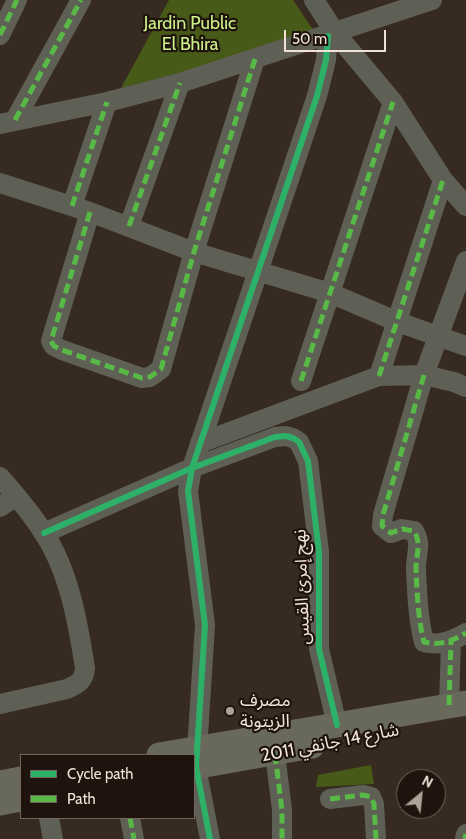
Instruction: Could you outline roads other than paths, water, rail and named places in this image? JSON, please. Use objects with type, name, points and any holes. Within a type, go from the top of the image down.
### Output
[{"type":"main road","name":"شارع 14 جانفي 2011","points":[[195,761],[337,725],[460,709]]},
{"type":"main road","name":"شارع 14 جانفي 2011","points":[[195,761],[275,754],[460,709]]},
{"type":"main road","points":[[0,783],[20,779]]},
{"type":"main road","points":[[0,803],[20,800]]},
{"type":"street","points":[[0,35],[17,0]]},
{"type":"street","points":[[5,127],[81,0]]},
{"type":"street","points":[[314,0],[332,35],[393,102],[443,180],[465,202]]},
{"type":"street","points":[[5,127],[180,83],[332,35],[432,0]]},
{"type":"street","points":[[210,839],[195,761],[205,625],[188,491],[192,468],[200,443],[259,273],[323,76],[332,35]]},
{"type":"street","points":[[107,102],[51,341],[54,346],[62,350],[142,378],[155,375],[160,369],[194,252],[255,59]]},
{"type":"street","points":[[129,226],[180,83]]},
{"type":"street","points":[[301,381],[393,102]]},
{"type":"street","points":[[379,376],[443,180]]},
{"type":"street","points":[[0,183],[129,226],[194,252],[330,293],[398,322],[466,346]]},
{"type":"street","points":[[460,709],[458,637],[435,644],[424,642],[421,630],[416,566],[420,540],[414,531],[402,529],[390,533],[382,526],[383,515],[424,375],[466,262]]},
{"type":"street","points":[[200,443],[379,376],[424,375],[454,382],[466,388]]},
{"type":"street","name":"نهج إمرئ القيس","points":[[192,468],[274,437],[286,436],[299,442],[308,461],[319,552],[318,649],[337,725]]},
{"type":"street","points":[[44,533],[192,468]]},
{"type":"street","points":[[0,477],[8,501],[44,533],[66,584],[83,654],[84,678],[77,685],[67,689],[0,704]]},
{"type":"street","points":[[275,754],[282,810],[282,839]]},
{"type":"street","points":[[330,799],[363,795],[371,797],[374,804],[376,839]]},
{"type":"street","points":[[49,819],[53,839]]},
{"type":"street","points":[[130,819],[134,839]]},
{"type":"street","points":[[465,839],[466,834]]},
{"type":"place","name":"مصرف الزيتونة","points":[[230,711]]},
{"type":"park label","name":"Jardin Public El Bhira","points":[[190,34]]}]
